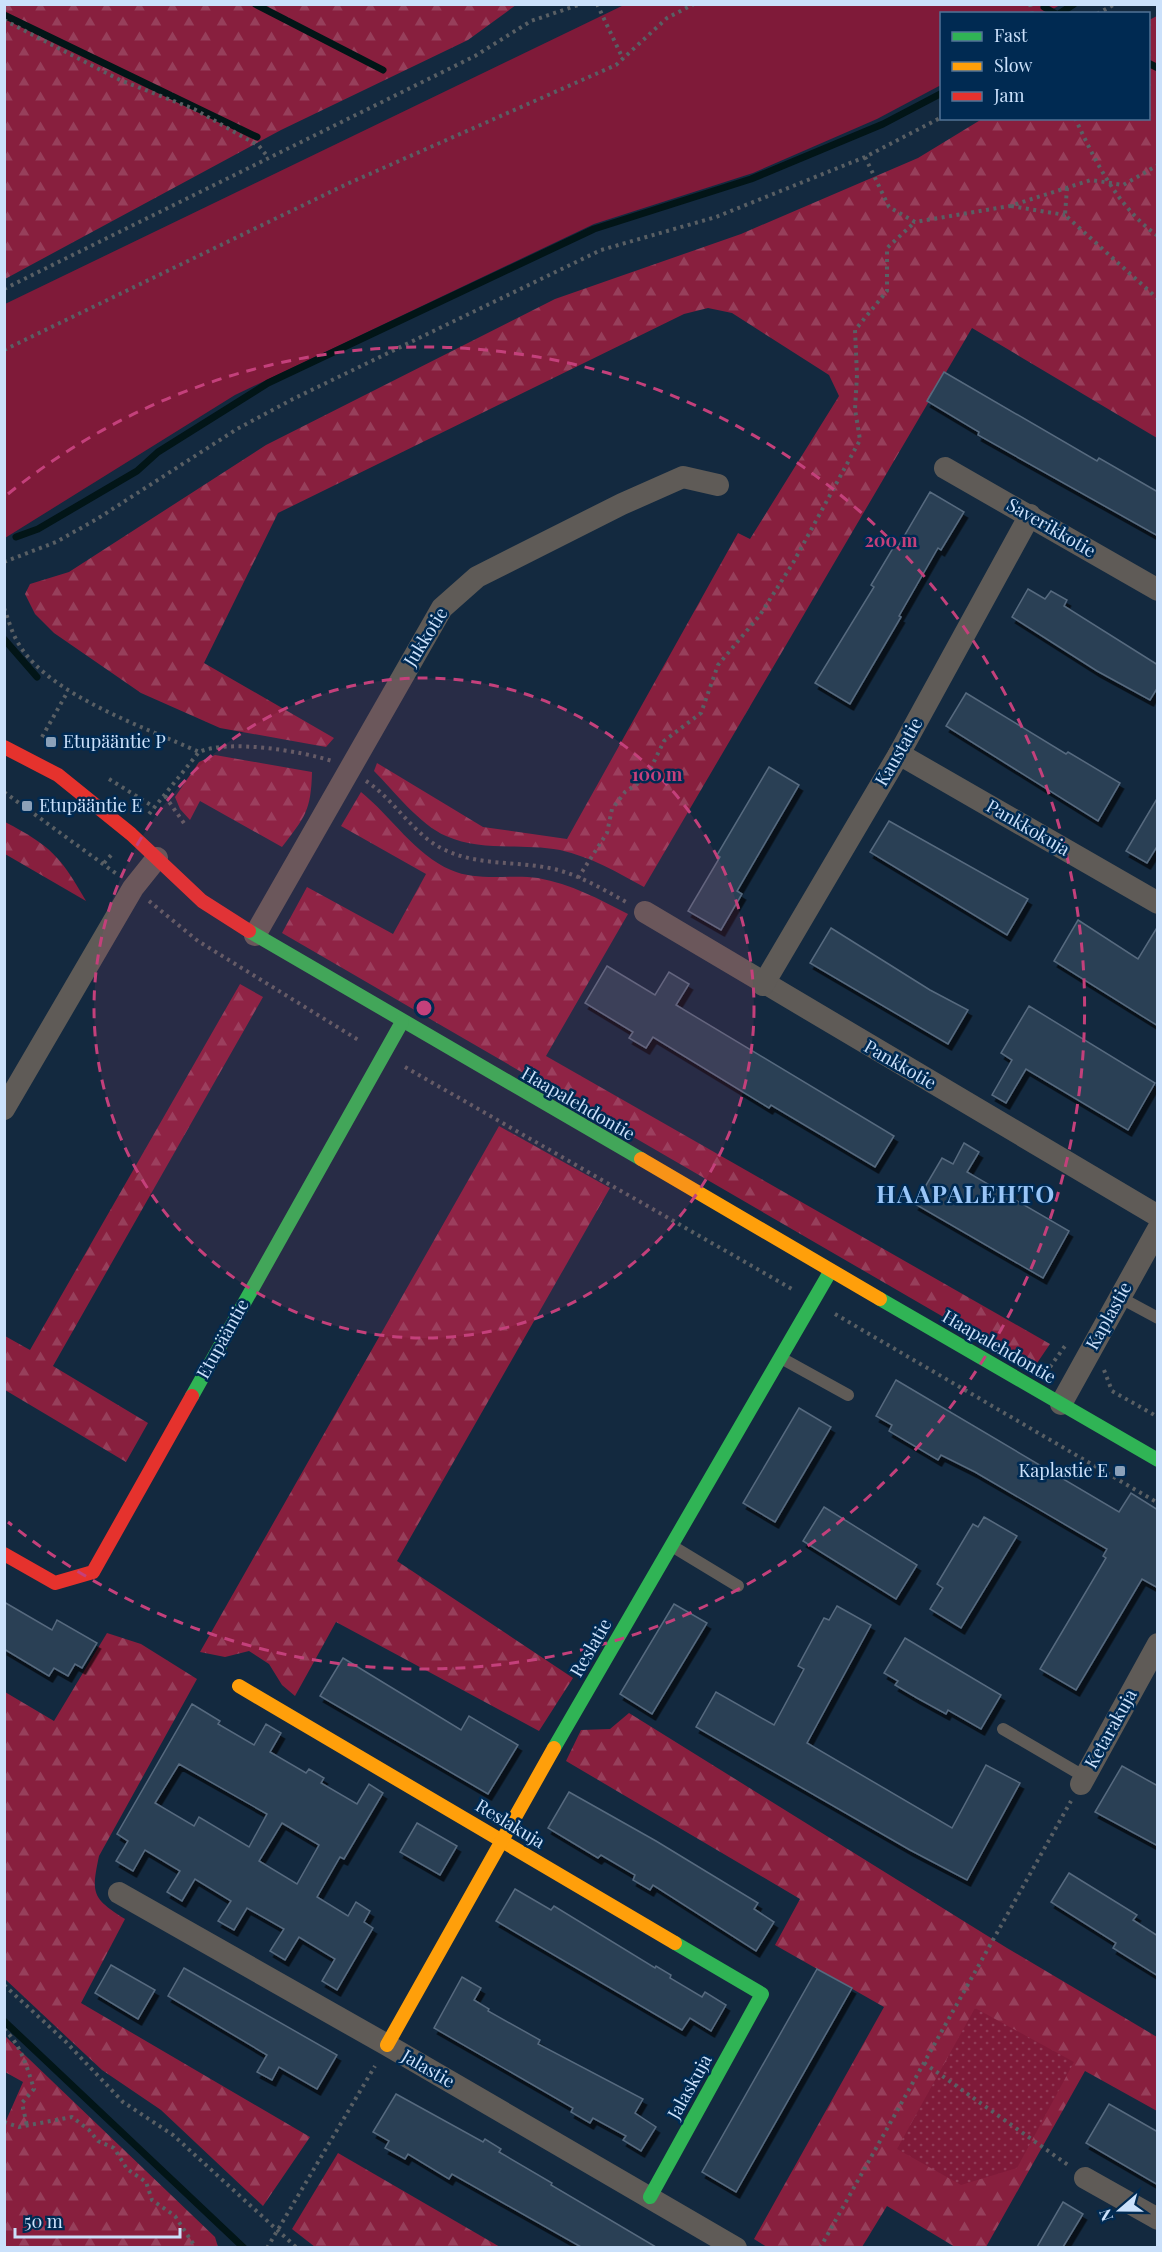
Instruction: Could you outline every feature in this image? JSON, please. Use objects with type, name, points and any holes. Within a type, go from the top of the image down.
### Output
[{"type":"street","name":"Saverikkotie","points":[[945,468],[1158,590]]},
{"type":"street","name":"Jukkotie","points":[[255,935],[288,882],[348,769],[442,608],[477,577],[621,504],[683,477],[718,484]]},
{"type":"street","name":"Kaustatie","points":[[763,985],[899,754],[1030,515]]},
{"type":"street","name":"Haapalehdontie","points":[[4,747],[58,775],[131,834],[202,901],[255,935],[830,1272],[1158,1460]]},
{"type":"street","name":"Pankkokuja","points":[[899,754],[1158,903]]},
{"type":"street","points":[[4,1109],[133,888],[157,858]]},
{"type":"street","name":"Pankkotie","points":[[645,912],[763,985],[1158,1216]]},
{"type":"street","name":"Etupääntie","points":[[4,1554],[55,1583],[93,1572],[402,1022]]},
{"type":"street","name":"Kaplastie","points":[[1061,1404],[1158,1229]]},
{"type":"street","name":"Reslatie","points":[[387,2045],[502,1839],[830,1272]]},
{"type":"street","name":"Ketarakuja","points":[[1083,1780],[1158,1644]]},
{"type":"street","name":"Reslakuja","points":[[239,1686],[762,1994]]},
{"type":"street","name":"Jalastie","points":[[119,1893],[736,2247]]},
{"type":"street","name":"Jalaskuja","points":[[650,2197],[762,1994]]},
{"type":"street","points":[[1085,2178],[1158,2219]]},
{"type":"lane","points":[[1119,1297],[1158,1318]]},
{"type":"lane","points":[[780,1358],[848,1395]]},
{"type":"lane","points":[[671,1546],[738,1586]]},
{"type":"lane","points":[[1003,1729],[1083,1780]]},
{"type":"path","points":[[4,289],[475,56],[531,21],[581,4]]},
{"type":"path","points":[[597,4],[623,59]]},
{"type":"path","points":[[4,350],[347,184],[616,66],[667,18],[694,4]]},
{"type":"path","points":[[1101,12],[1115,4]]},
{"type":"path","points":[[4,20],[120,80],[194,109],[259,146],[268,157]]},
{"type":"path","points":[[4,562],[56,542],[97,519],[237,429],[293,399],[601,250],[716,217],[864,157],[940,118]]},
{"type":"path","points":[[1076,120],[1099,169],[1143,226],[1158,236]]},
{"type":"path","points":[[864,157],[889,207],[915,222]]},
{"type":"path","points":[[578,878],[607,833],[612,809],[626,792],[646,778],[664,741],[701,713],[718,665],[760,615],[793,563],[860,440],[855,409],[857,375],[855,330],[887,291],[886,248],[915,222],[1010,206],[1091,180],[1123,185],[1158,165]]},
{"type":"path","points":[[1065,215],[1067,188]]},
{"type":"path","points":[[1010,206],[1065,215],[1158,299]]},
{"type":"path","points":[[4,608],[20,647],[35,665],[68,691],[200,752]]},
{"type":"path","points":[[46,739],[40,736],[68,691]]},
{"type":"path","points":[[104,863],[165,796],[200,752],[209,748],[243,747],[311,755],[330,760],[382,792],[413,826],[442,849],[466,859],[557,870],[578,878],[645,912]]},
{"type":"path","points":[[107,778],[154,807]]},
{"type":"path","points":[[4,792],[104,863],[198,941],[382,1054],[1018,1419],[1158,1503]]},
{"type":"path","points":[[165,796],[186,825]]},
{"type":"path","points":[[820,2247],[1083,1780]]},
{"type":"path","points":[[4,1985],[65,2041],[123,2102],[173,2135],[297,2247]]},
{"type":"path","points":[[4,2029],[12,2036],[25,2060],[34,2089],[22,2103],[27,2126]]},
{"type":"path","points":[[267,2247],[387,2045]]},
{"type":"path","points":[[924,2063],[1085,2178]]},
{"type":"path","points":[[4,2122],[19,2127],[72,2117],[98,2140],[114,2148],[127,2169],[146,2182],[152,2200],[175,2216],[196,2247]]},
{"type":"shaded area","points":[[626,4],[1060,5],[1048,12],[940,12],[940,86],[877,119],[753,173],[594,224],[235,395],[5,538],[5,304]]},
{"type":"shaded area","points":[[975,2008],[1074,2062],[1017,2168],[961,2185],[897,2149]]},
{"type":"green space","points":[[5,4],[516,5],[468,40],[281,130],[5,279]]},
{"type":"green space","points":[[1157,16],[1157,438],[972,328],[644,887],[593,861],[560,850],[488,846],[446,836],[417,816],[374,771],[377,763],[483,827],[567,839],[738,533],[750,539],[839,396],[829,375],[732,313],[708,308],[684,314],[278,513],[204,663],[334,738],[326,747],[220,728],[141,693],[54,633],[35,614],[25,594],[30,584],[69,572],[266,445],[555,299],[741,234],[918,158],[980,120],[1150,120],[1150,20]]},
{"type":"green space","points":[[215,755],[312,772],[310,796],[305,813],[282,847],[200,801],[190,820],[180,809],[175,797],[199,762]]},
{"type":"green space","points":[[361,792],[426,855],[451,870],[472,876],[538,878],[562,884],[628,914],[546,1056],[1050,1344],[1033,1369],[282,933],[307,887],[393,934],[426,874],[341,826]]},
{"type":"green space","points":[[5,822],[33,838],[53,854],[69,873],[86,901],[5,854]]},
{"type":"green space","points":[[240,984],[263,997],[53,1366],[148,1423],[126,1462],[5,1390],[5,1336],[30,1350]]},
{"type":"green space","points":[[499,1126],[610,1188],[397,1561],[573,1678],[539,1731],[336,1622],[295,1696],[282,1685],[269,1664],[249,1651],[225,1657],[200,1652]]},
{"type":"green space","points":[[107,1633],[141,1644],[197,1679],[99,1856],[95,1879],[97,1894],[106,1906],[125,1919],[81,2003],[310,2137],[263,2206],[161,2110],[102,2070],[5,1979],[5,1692],[54,1721]]},
{"type":"green space","points":[[629,1713],[1007,1948],[1157,2037],[1157,2111],[1085,2071],[986,2247],[955,2247],[887,2206],[862,2247],[767,2247],[754,2239],[884,2007],[775,1945],[800,1899],[566,1761],[581,1730],[610,1729]]},
{"type":"green space","points":[[5,2036],[215,2237],[218,2247],[5,2247],[5,2123],[23,2082],[5,2072]]},
{"type":"green space","points":[[338,2153],[500,2247],[315,2247],[292,2229]]},
{"type":"building","points":[[944,372],[1097,461],[1099,458],[1158,492],[1158,536],[978,435],[979,432],[927,401]]},
{"type":"building","points":[[930,492],[964,512],[941,550],[938,548],[850,704],[815,683],[874,587],[871,585],[896,543],[899,545]]},
{"type":"building","points":[[1028,589],[1045,599],[1051,591],[1067,600],[1064,606],[1158,665],[1158,687],[1150,700],[1097,671],[1012,617]]},
{"type":"building","points":[[966,693],[1066,754],[1068,752],[1120,783],[1098,821],[946,726]]},
{"type":"building","points":[[769,767],[799,785],[737,891],[742,894],[721,930],[688,911],[720,857],[717,855]]},
{"type":"building","points":[[1158,797],[1158,845],[1147,863],[1126,851]]},
{"type":"building","points":[[889,821],[1028,899],[1007,935],[870,852]]},
{"type":"building","points":[[1078,920],[1138,959],[1158,926],[1158,1026],[1054,961]]},
{"type":"building","points":[[831,928],[930,990],[968,1010],[948,1044],[810,963]]},
{"type":"building","points":[[607,966],[655,995],[669,972],[689,984],[676,1005],[894,1136],[875,1167],[771,1105],[769,1108],[653,1037],[646,1048],[629,1038],[633,1032],[585,1003]]},
{"type":"building","points":[[1029,1006],[1155,1083],[1128,1130],[1026,1069],[1006,1103],[992,1095],[1012,1060],[1001,1053]]},
{"type":"building","points":[[964,1143],[979,1152],[967,1172],[1069,1231],[1043,1278],[915,1204],[942,1158],[953,1164]]},
{"type":"building","points":[[896,1380],[1119,1512],[1131,1493],[1158,1510],[1158,1588],[1142,1579],[1076,1690],[1040,1669],[1106,1558],[1103,1556],[1107,1549],[975,1472],[941,1455],[938,1460],[889,1431],[892,1425],[876,1416]]},
{"type":"building","points":[[799,1408],[831,1427],[775,1522],[743,1503]]},
{"type":"building","points":[[824,1507],[917,1565],[896,1599],[803,1541]]},
{"type":"building","points":[[984,1517],[1017,1536],[961,1628],[930,1609],[943,1588],[937,1584],[973,1524],[978,1527]]},
{"type":"building","points":[[4,1602],[52,1630],[57,1620],[97,1643],[82,1668],[75,1664],[68,1676],[54,1668],[49,1676],[4,1649]]},
{"type":"building","points":[[674,1604],[707,1623],[652,1714],[620,1694]]},
{"type":"building","points":[[837,1606],[871,1625],[807,1743],[952,1828],[986,1765],[1020,1783],[967,1880],[910,1850],[696,1727],[716,1692],[774,1725],[804,1669],[798,1666],[824,1618],[829,1620]]},
{"type":"building","points":[[905,1638],[1001,1695],[981,1729],[948,1710],[946,1714],[917,1698],[895,1685],[898,1681],[884,1673]]},
{"type":"building","points":[[343,1658],[461,1730],[469,1716],[518,1745],[488,1794],[320,1696]]},
{"type":"building","points":[[192,1704],[220,1721],[218,1724],[254,1745],[266,1724],[281,1733],[270,1752],[306,1773],[309,1769],[324,1778],[321,1783],[357,1804],[369,1784],[383,1793],[344,1859],[340,1857],[317,1897],[348,1916],[356,1902],[370,1911],[364,1922],[373,1928],[337,1990],[322,1981],[335,1959],[299,1937],[285,1960],[270,1951],[284,1929],[247,1908],[234,1930],[218,1921],[231,1901],[195,1879],[182,1901],[167,1892],[180,1871],[145,1850],[133,1871],[116,1861],[128,1841],[117,1834]],"holes":[[[179,1764],[267,1814],[249,1847],[199,1817],[194,1826],[155,1803]],[[282,1823],[319,1845],[297,1884],[259,1861]]]},
{"type":"building","points":[[1122,1766],[1158,1786],[1158,1846],[1095,1812]]},
{"type":"building","points":[[569,1792],[656,1841],[758,1903],[754,1909],[774,1922],[756,1951],[653,1885],[650,1890],[633,1880],[635,1875],[601,1855],[598,1858],[548,1828]]},
{"type":"building","points":[[417,1823],[457,1846],[440,1875],[400,1852]]},
{"type":"building","points":[[1069,1873],[1137,1915],[1133,1920],[1158,1936],[1158,1976],[1113,1948],[1116,1943],[1051,1902]]},
{"type":"building","points":[[515,1889],[551,1910],[554,1906],[655,1968],[656,1966],[671,1975],[670,1978],[702,1997],[705,1992],[726,2005],[711,2031],[690,2018],[682,2030],[496,1921]]},
{"type":"building","points":[[111,1965],[155,1990],[138,2019],[95,1993]]},
{"type":"building","points":[[184,1968],[337,2055],[317,2089],[279,2067],[272,2080],[257,2072],[267,2055],[168,1996]]},
{"type":"building","points":[[817,1969],[852,1988],[736,2192],[702,2172]]},
{"type":"building","points":[[462,1977],[481,1988],[474,2000],[489,2009],[488,2011],[540,2040],[538,2044],[643,2099],[635,2113],[656,2127],[641,2151],[623,2140],[626,2136],[593,2118],[590,2123],[571,2112],[573,2108],[434,2028]]},
{"type":"building","points":[[396,2094],[483,2142],[485,2139],[501,2149],[499,2152],[552,2183],[551,2185],[656,2247],[581,2247],[452,2174],[449,2179],[408,2154],[405,2159],[385,2148],[389,2141],[373,2132]]},
{"type":"building","points":[[1109,2104],[1158,2132],[1158,2185],[1086,2143]]},
{"type":"building","points":[[1063,2202],[1083,2214],[1063,2247],[1037,2247]]},
{"type":"waterway","points":[[255,4],[383,70]]},
{"type":"waterway","points":[[1062,12],[1074,4]]},
{"type":"waterway","points":[[1044,7],[1053,12]]},
{"type":"waterway","points":[[4,15],[257,137]]},
{"type":"waterway","points":[[1150,64],[1158,68]]},
{"type":"waterway","points":[[16,537],[38,529],[137,471],[158,452],[268,383],[594,229],[751,179],[883,124],[940,94]]},
{"type":"waterway","points":[[4,639],[37,677]]},
{"type":"waterway","points":[[4,2021],[244,2248]]},
{"type":"traffic: fast","points":[[249,931],[641,1159]]},
{"type":"traffic: fast","points":[[192,1396],[402,1022]]},
{"type":"traffic: fast","points":[[554,1748],[830,1272]]},
{"type":"traffic: fast","points":[[880,1299],[1158,1460]]},
{"type":"traffic: fast","points":[[650,2197],[762,1994],[675,1943]]},
{"type":"traffic: slow","points":[[641,1159],[880,1299]]},
{"type":"traffic: slow","points":[[239,1686],[675,1943]]},
{"type":"traffic: slow","points":[[387,2045],[554,1748]]},
{"type":"traffic: jam","points":[[4,747],[58,775],[131,834],[202,901],[249,931]]},
{"type":"traffic: jam","points":[[4,1554],[55,1583],[93,1572],[192,1396]]},
{"type":"place","name":"Etupääntie P","points":[[51,742]]},
{"type":"place","name":"Etupääntie E","points":[[27,806]]},
{"type":"place","name":"Kaplastie E","points":[[1120,1471]]},
{"type":"district","name":"HAAPALEHTO","points":[[966,1195]]}]
